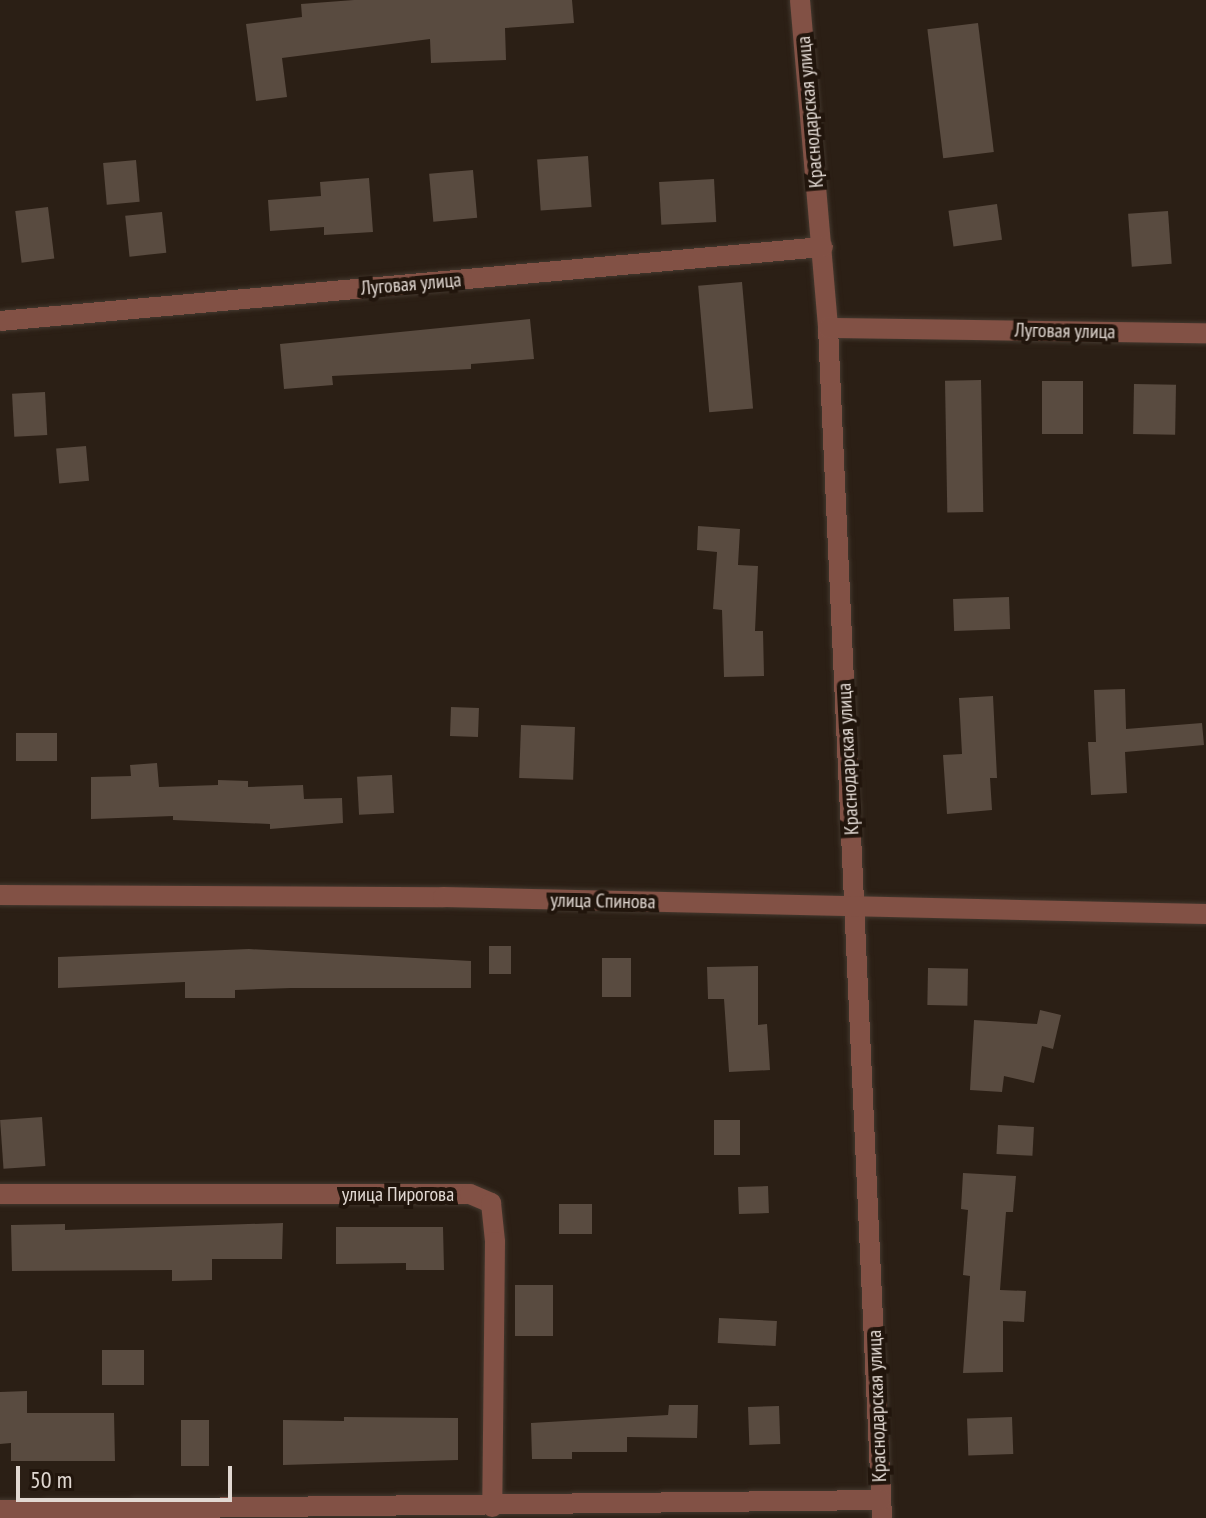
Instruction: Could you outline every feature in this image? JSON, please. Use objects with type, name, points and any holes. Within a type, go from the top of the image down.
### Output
[{"type":"street","name":"Краснодарская улица","points":[[800,0],[828,328],[882,1509]]},
{"type":"street","name":"Луговая улица","points":[[0,321],[823,247]]},
{"type":"street","name":"Луговая улица","points":[[828,328],[1206,333]]},
{"type":"street","name":"улица Спинова","points":[[0,895],[443,897],[1206,914]]},
{"type":"street","name":"улица Пирогова","points":[[0,1194],[470,1194],[491,1203],[495,1242],[492,1507]]},
{"type":"street","points":[[0,1510],[492,1507],[882,1509]]},
{"type":"building","points":[[354,0],[572,0],[574,23],[505,28],[506,60],[431,63],[430,39],[282,58],[287,97],[256,101],[246,24],[302,17],[301,4]]},
{"type":"building","points":[[978,23],[994,152],[943,158],[927,29]]},
{"type":"building","points":[[588,156],[592,207],[541,210],[537,160]]},
{"type":"building","points":[[136,160],[140,202],[107,205],[103,163]]},
{"type":"building","points":[[473,170],[477,218],[433,222],[429,174]]},
{"type":"building","points":[[369,178],[373,232],[324,235],[324,227],[270,231],[268,200],[321,196],[320,182]]},
{"type":"building","points":[[714,179],[716,222],[661,225],[659,182]]},
{"type":"building","points":[[997,204],[1002,240],[953,246],[948,211]]},
{"type":"building","points":[[48,207],[54,259],[22,263],[15,211]]},
{"type":"building","points":[[1168,211],[1172,264],[1132,267],[1128,214]]},
{"type":"building","points":[[162,212],[166,253],[129,257],[125,216]]},
{"type":"building","points":[[742,282],[753,409],[709,412],[698,286]]},
{"type":"building","points":[[530,319],[534,359],[471,364],[471,369],[332,376],[333,385],[284,389],[280,344]]},
{"type":"building","points":[[981,380],[983,512],[947,513],[945,381]]},
{"type":"building","points":[[1042,381],[1083,381],[1083,434],[1042,434]]},
{"type":"building","points":[[1134,384],[1176,385],[1175,435],[1133,434]]},
{"type":"building","points":[[45,392],[47,435],[14,437],[12,394]]},
{"type":"building","points":[[86,446],[89,481],[59,483],[56,449]]},
{"type":"building","points":[[698,526],[740,529],[738,565],[758,566],[755,631],[763,631],[764,676],[724,677],[722,610],[713,609],[717,552],[697,550]]},
{"type":"building","points":[[1009,597],[1010,629],[954,631],[953,599]]},
{"type":"building","points":[[1125,689],[1126,729],[1202,723],[1204,745],[1125,752],[1127,793],[1091,795],[1088,742],[1096,742],[1094,690]]},
{"type":"building","points":[[993,696],[997,778],[990,778],[992,810],[947,814],[943,755],[962,754],[959,698]]},
{"type":"building","points":[[451,707],[479,708],[478,737],[450,736]]},
{"type":"building","points":[[521,725],[575,727],[573,780],[519,778]]},
{"type":"building","points":[[16,733],[57,733],[57,761],[16,761]]},
{"type":"building","points":[[157,763],[159,787],[218,785],[218,780],[248,781],[248,787],[303,785],[304,799],[342,798],[343,823],[270,829],[270,824],[173,820],[173,816],[91,819],[91,777],[131,776],[130,765]]},
{"type":"building","points":[[392,775],[394,813],[359,815],[357,777]]},
{"type":"building","points":[[489,946],[511,946],[511,974],[489,974]]},
{"type":"building","points":[[249,949],[471,961],[471,988],[291,988],[235,990],[235,998],[185,998],[185,982],[58,988],[58,957]]},
{"type":"building","points":[[602,958],[631,958],[631,997],[602,997]]},
{"type":"building","points":[[758,966],[758,1025],[767,1024],[770,1070],[729,1072],[724,999],[708,999],[707,967]]},
{"type":"building","points":[[928,968],[968,969],[967,1006],[927,1005]]},
{"type":"building","points":[[1040,1010],[1061,1015],[1053,1049],[1042,1046],[1034,1083],[1004,1076],[1002,1092],[970,1090],[974,1020],[1037,1024]]},
{"type":"building","points":[[42,1117],[45,1166],[4,1169],[0,1120]]},
{"type":"building","points":[[714,1120],[740,1120],[740,1155],[714,1155]]},
{"type":"building","points":[[998,1125],[1034,1127],[1032,1156],[996,1154]]},
{"type":"building","points":[[963,1173],[1016,1176],[1013,1212],[1006,1212],[1000,1290],[1026,1291],[1024,1322],[1003,1321],[1003,1372],[963,1373],[970,1276],[963,1275],[968,1210],[961,1209]]},
{"type":"building","points":[[768,1186],[769,1213],[739,1214],[738,1187]]},
{"type":"building","points":[[559,1204],[592,1204],[592,1234],[559,1234]]},
{"type":"building","points":[[283,1223],[282,1259],[212,1259],[212,1280],[172,1281],[172,1270],[12,1271],[11,1225],[65,1224],[65,1230]]},
{"type":"building","points":[[336,1227],[443,1227],[444,1270],[406,1270],[406,1263],[336,1264]]},
{"type":"building","points":[[515,1285],[553,1285],[553,1336],[515,1336]]},
{"type":"building","points":[[719,1318],[777,1321],[776,1346],[718,1343]]},
{"type":"building","points":[[102,1350],[144,1350],[144,1385],[102,1385]]},
{"type":"building","points":[[27,1391],[27,1413],[114,1413],[115,1461],[11,1461],[11,1443],[0,1444],[0,1392]]},
{"type":"building","points":[[669,1405],[698,1405],[697,1438],[627,1437],[627,1452],[572,1452],[572,1459],[532,1459],[531,1423],[668,1415]]},
{"type":"building","points":[[779,1406],[780,1444],[749,1445],[748,1407]]},
{"type":"building","points":[[344,1417],[458,1418],[458,1460],[283,1465],[283,1420],[344,1421]]},
{"type":"building","points":[[1012,1417],[1013,1454],[968,1456],[967,1419]]},
{"type":"building","points":[[181,1420],[209,1420],[209,1466],[181,1466]]}]
